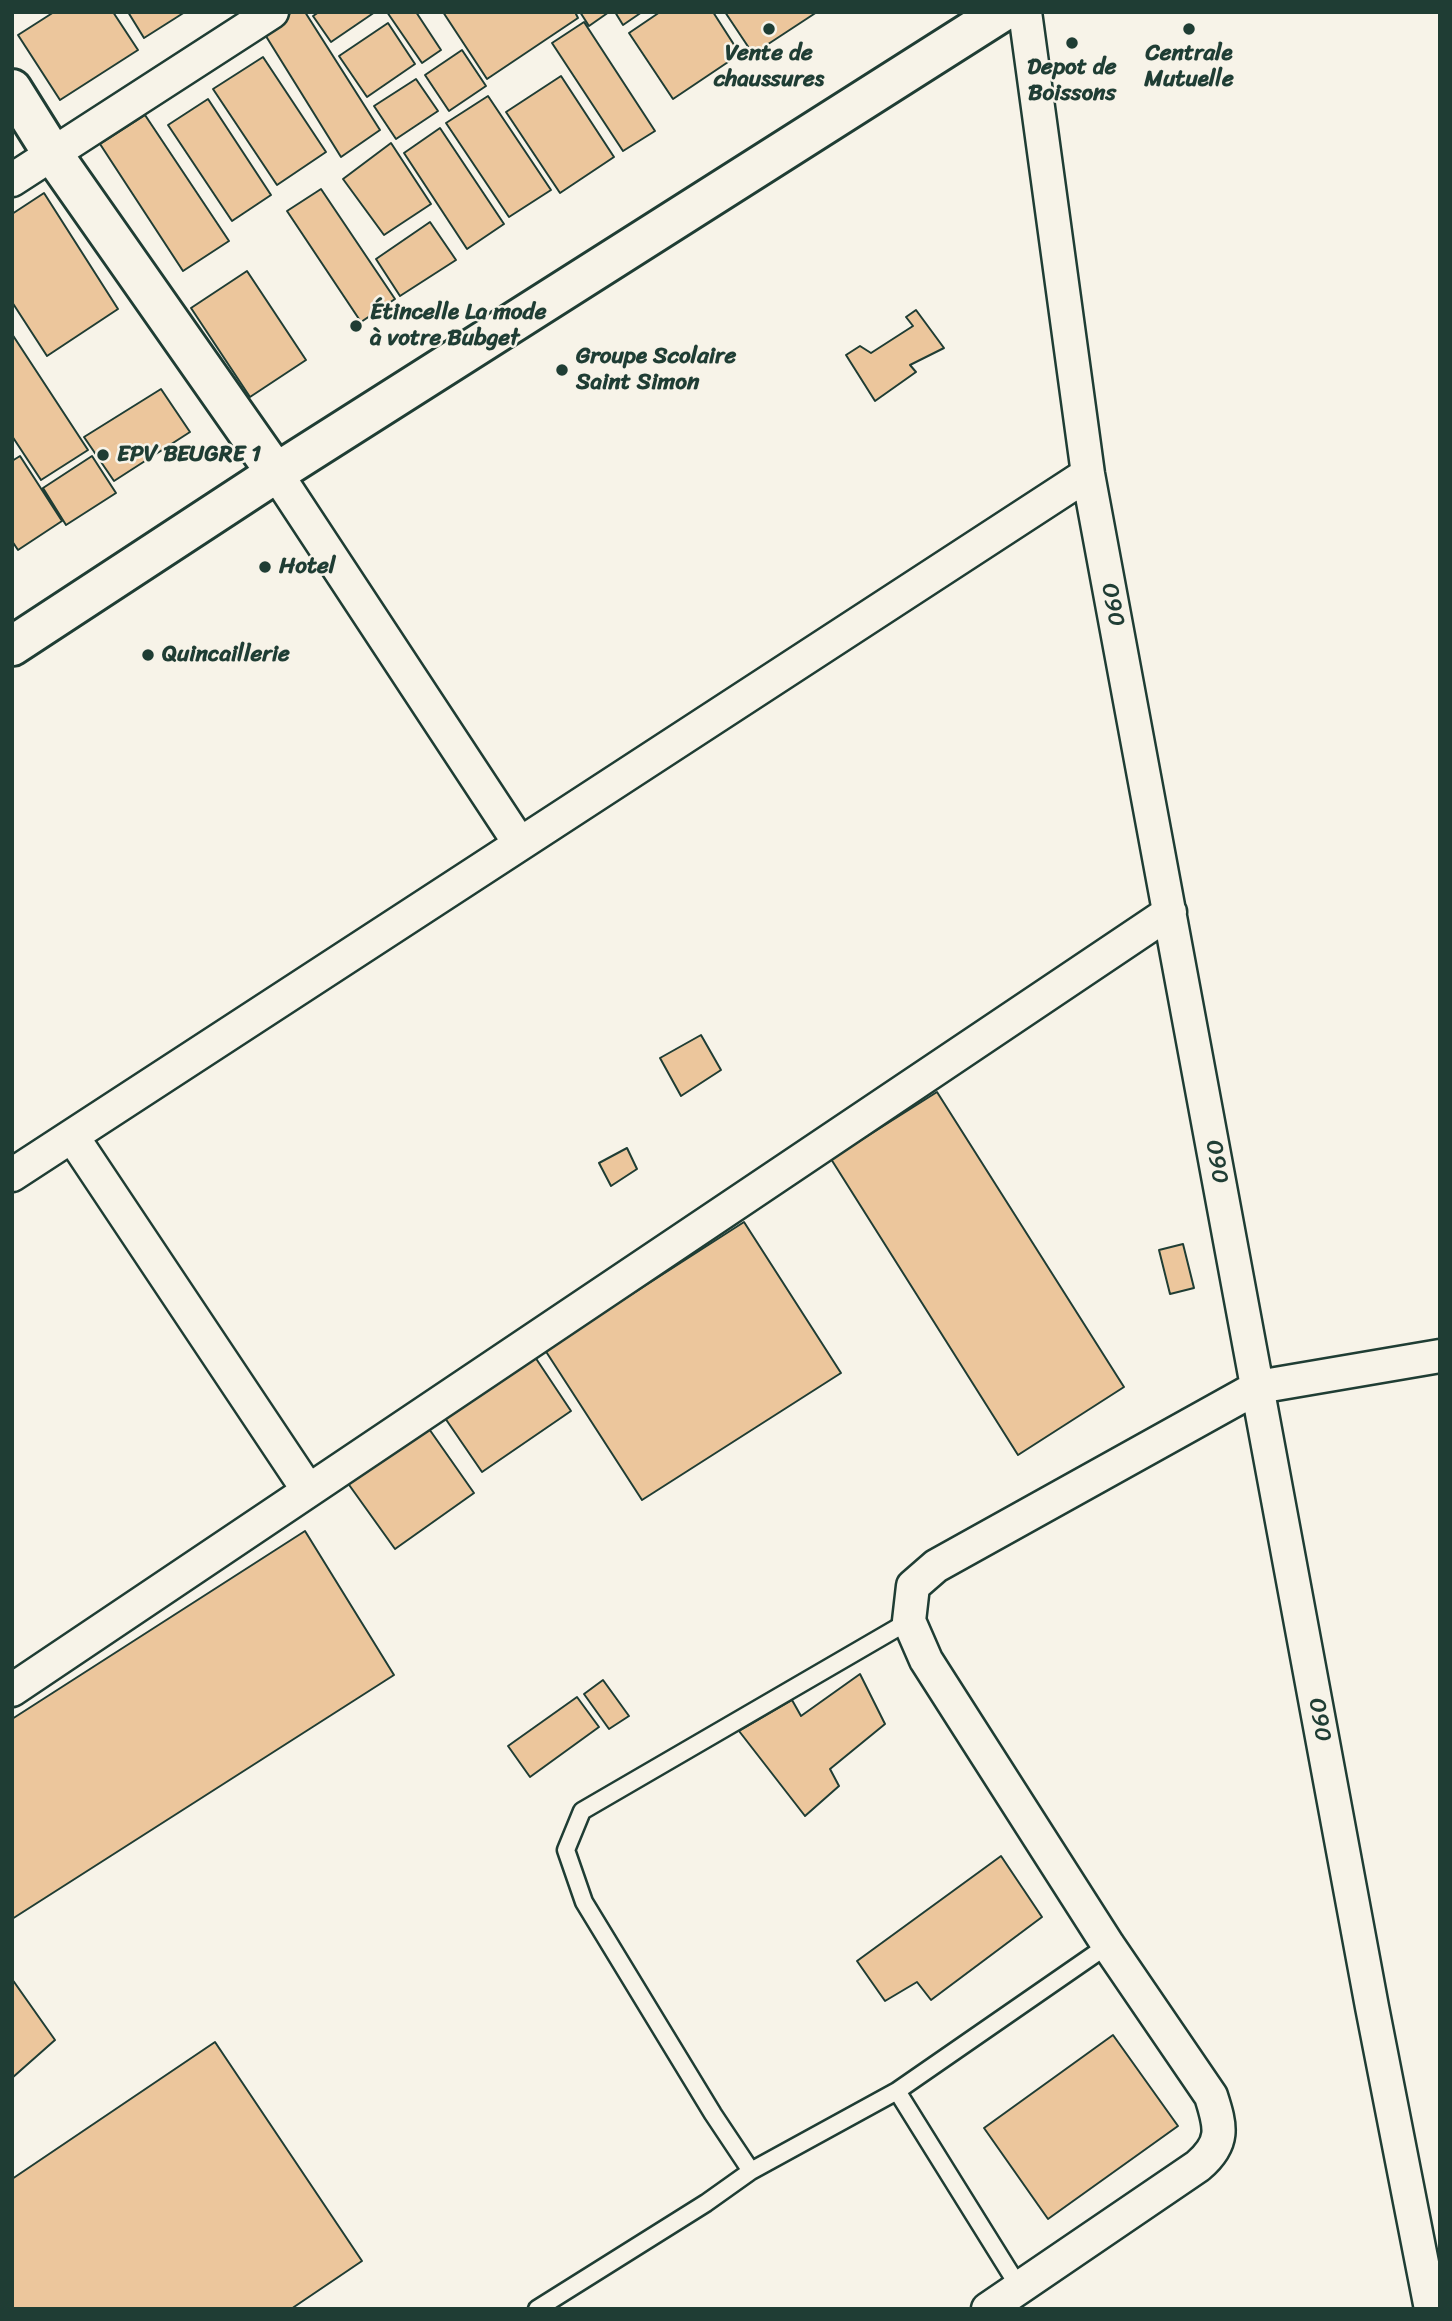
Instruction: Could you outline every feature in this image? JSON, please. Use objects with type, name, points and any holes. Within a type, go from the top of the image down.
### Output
[{"type":"street","points":[[12,180],[272,12]]},
{"type":"street","points":[[12,646],[276,473],[1002,12]]},
{"type":"street","name":"O90","points":[[1025,12],[1088,474],[1431,2309]]},
{"type":"street","points":[[12,89],[52,153],[276,473],[520,844]]},
{"type":"street","points":[[12,1175],[1088,474]]},
{"type":"street","points":[[12,1690],[1170,912]]},
{"type":"street","points":[[72,1136],[308,1490]]},
{"type":"street","points":[[988,2309],[1213,2154],[1220,2124],[1210,2096],[1108,1945],[926,1660],[909,1621],[913,1586],[936,1566],[1258,1387],[1440,1356]]},
{"type":"lane","points":[[751,2171],[713,2114],[584,1902],[566,1850],[582,1811],[909,1621]]},
{"type":"lane","points":[[537,2309],[706,2203],[751,2171],[897,2091],[1108,1945]]},
{"type":"lane","points":[[897,2091],[1019,2287]]},
{"type":"building","points":[[54,12],[113,12],[138,50],[60,100],[18,35]]},
{"type":"building","points":[[128,12],[185,12],[144,38]]},
{"type":"building","points":[[292,12],[305,12],[380,130],[341,157],[264,33]]},
{"type":"building","points":[[319,12],[375,12],[331,42],[313,16]]},
{"type":"building","points":[[387,12],[416,12],[441,50],[422,63]]},
{"type":"building","points":[[443,12],[575,12],[578,18],[487,79]]},
{"type":"building","points":[[580,12],[609,12],[589,26]]},
{"type":"building","points":[[615,12],[642,12],[623,25]]},
{"type":"building","points":[[660,12],[713,12],[740,54],[673,99],[629,33]]},
{"type":"building","points":[[725,12],[817,12],[753,54]]},
{"type":"building","points":[[584,22],[655,131],[623,151],[552,43]]},
{"type":"building","points":[[388,23],[415,64],[367,97],[339,56]]},
{"type":"building","points":[[462,50],[486,86],[449,111],[425,75]]},
{"type":"building","points":[[263,57],[326,152],[277,185],[213,89]]},
{"type":"building","points":[[561,76],[614,157],[560,193],[506,112]]},
{"type":"building","points":[[416,79],[438,111],[396,139],[374,106]]},
{"type":"building","points":[[488,96],[551,190],[509,217],[446,123]]},
{"type":"building","points":[[208,99],[271,195],[232,221],[168,125]]},
{"type":"building","points":[[145,115],[229,241],[183,271],[100,144]]},
{"type":"building","points":[[440,128],[504,224],[467,249],[404,153]]},
{"type":"building","points":[[391,143],[431,204],[384,235],[343,179]]},
{"type":"building","points":[[321,189],[395,299],[361,322],[287,211]]},
{"type":"building","points":[[44,193],[118,309],[47,356],[12,302],[12,214]]},
{"type":"building","points":[[430,222],[456,260],[400,296],[376,259]]},
{"type":"building","points":[[247,271],[306,360],[250,397],[191,308]]},
{"type":"building","points":[[916,310],[944,348],[910,365],[916,372],[875,401],[846,355],[860,346],[871,353],[913,326],[906,317]]},
{"type":"building","points":[[12,334],[88,450],[41,480],[12,436]]},
{"type":"building","points":[[161,389],[190,432],[114,481],[84,437]]},
{"type":"building","points":[[20,456],[62,521],[18,550],[12,541],[12,461]]},
{"type":"building","points":[[92,456],[116,493],[66,525],[43,488]]},
{"type":"building","points":[[701,1035],[721,1070],[681,1096],[660,1058]]},
{"type":"building","points":[[937,1092],[1124,1387],[1018,1455],[831,1159]]},
{"type":"building","points":[[627,1148],[637,1169],[611,1186],[599,1163]]},
{"type":"building","points":[[744,1222],[841,1373],[642,1500],[545,1350]]},
{"type":"building","points":[[1183,1244],[1194,1288],[1170,1294],[1159,1250]]},
{"type":"building","points":[[535,1357],[571,1411],[482,1472],[445,1418]]},
{"type":"building","points":[[427,1426],[474,1493],[395,1549],[347,1482]]},
{"type":"building","points":[[305,1531],[394,1675],[12,1919],[12,1719]]},
{"type":"building","points":[[860,1674],[885,1724],[830,1769],[839,1786],[805,1816],[739,1731],[792,1700],[801,1716]]},
{"type":"building","points":[[603,1680],[629,1716],[609,1729],[584,1694]]},
{"type":"building","points":[[577,1697],[599,1727],[530,1777],[508,1746]]},
{"type":"building","points":[[1001,1856],[1042,1917],[931,2000],[917,1982],[885,2001],[857,1961]]},
{"type":"building","points":[[12,1979],[55,2040],[12,2078]]},
{"type":"building","points":[[1113,2035],[1178,2126],[1048,2219],[984,2128]]},
{"type":"building","points":[[215,2042],[362,2261],[291,2309],[12,2309],[12,2179]]},
{"type":"place","name":"Vente de chaussures","points":[[769,29]]},
{"type":"place","name":"Centrale Mutuelle","points":[[1189,29]]},
{"type":"place","name":"Depot de Boissons","points":[[1072,43]]},
{"type":"place","name":"Étincelle La mode à votre Bubget","points":[[356,326]]},
{"type":"place","name":"Groupe Scolaire Saint Simon","points":[[562,370]]},
{"type":"place","name":"EPV BEUGRE 1","points":[[103,455]]},
{"type":"place","name":"Hotel","points":[[265,567]]},
{"type":"place","name":"Quincaillerie","points":[[148,655]]}]
